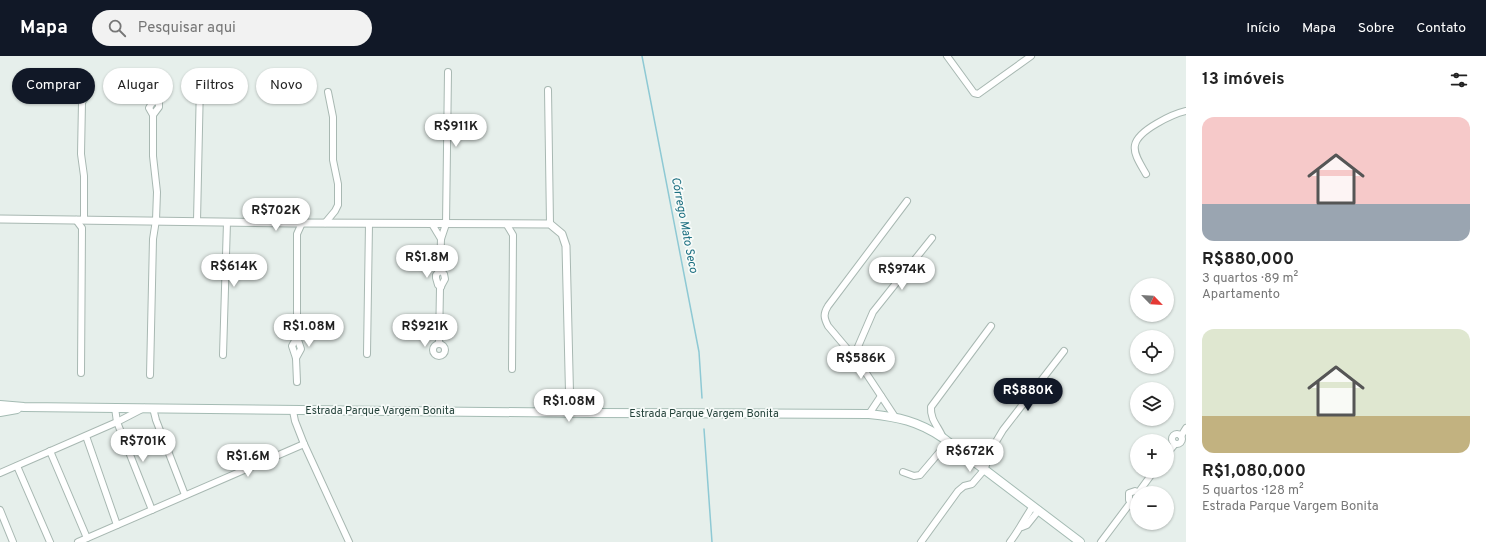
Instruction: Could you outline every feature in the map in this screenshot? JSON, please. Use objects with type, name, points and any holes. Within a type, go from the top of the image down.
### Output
[{"type":"main road","name":"Estrada Parque Vargem Bonita","points":[[0,405],[24,407],[293,411],[869,414],[894,417],[918,424],[945,440],[1080,542]]},
{"type":"main road","name":"Estrada Parque Vargem Bonita","points":[[0,412],[24,407]]},
{"type":"street","points":[[947,56],[974,93],[978,94],[1031,56]]},
{"type":"street","points":[[439,344],[441,287],[445,280],[444,274],[440,270],[441,239],[446,224],[448,72]]},
{"type":"street","points":[[548,90],[550,224]]},
{"type":"street","points":[[325,223],[338,205],[338,184],[333,160],[332,117],[328,92]]},
{"type":"street","points":[[80,373],[82,228],[87,220],[81,154],[82,104]]},
{"type":"street","points":[[197,221],[200,104]]},
{"type":"street","points":[[1146,174],[1136,156],[1135,146],[1137,140],[1151,127],[1175,114],[1186,111]]},
{"type":"street","points":[[150,375],[153,239],[156,220],[157,192],[153,115]]},
{"type":"street","points":[[894,417],[854,356],[828,326],[825,320],[825,312],[908,201]]},
{"type":"street","points":[[335,211],[340,223]]},
{"type":"street","points":[[0,218],[369,224],[550,224],[557,228],[562,234],[566,246],[570,413]]},
{"type":"street","points":[[76,220],[82,228]]},
{"type":"street","points":[[223,355],[226,222]]},
{"type":"street","points":[[297,234],[302,222]]},
{"type":"street","points":[[293,223],[297,234],[297,337],[292,346],[296,358],[297,382]]},
{"type":"street","points":[[367,354],[369,224]]},
{"type":"street","points":[[432,224],[441,239]]},
{"type":"street","points":[[507,225],[513,236]]},
{"type":"street","points":[[512,368],[513,236],[518,225]]},
{"type":"street","points":[[854,356],[873,312],[932,238]]},
{"type":"street","points":[[903,472],[914,476],[920,475],[945,440],[931,416],[932,407],[991,326]]},
{"type":"street","points":[[921,542],[960,488],[972,484],[984,470],[992,449],[1003,430],[1064,351]]},
{"type":"street","points":[[869,414],[881,396]]},
{"type":"street","points":[[115,408],[117,422],[152,510]]},
{"type":"street","points":[[0,473],[149,408],[156,420],[185,495]]},
{"type":"street","points":[[293,411],[295,422],[304,444],[349,542]]},
{"type":"street","points":[[1174,445],[1182,441],[1181,436],[1186,428]]},
{"type":"street","points":[[86,436],[116,525]]},
{"type":"street","points":[[78,542],[304,444]]},
{"type":"street","points":[[50,451],[86,538]]},
{"type":"street","points":[[17,466],[50,542]]},
{"type":"street","points":[[1101,542],[1130,507]]},
{"type":"street","points":[[1010,542],[1022,527],[1023,521],[1036,508]]},
{"type":"street","points":[[0,510],[13,542]]},
{"type":"waterway","name":"Córrego Mato Seco","points":[[642,56],[699,352],[702,398]]},
{"type":"waterway","name":"Córrego Mato Seco","points":[[704,429],[712,542]]}]
